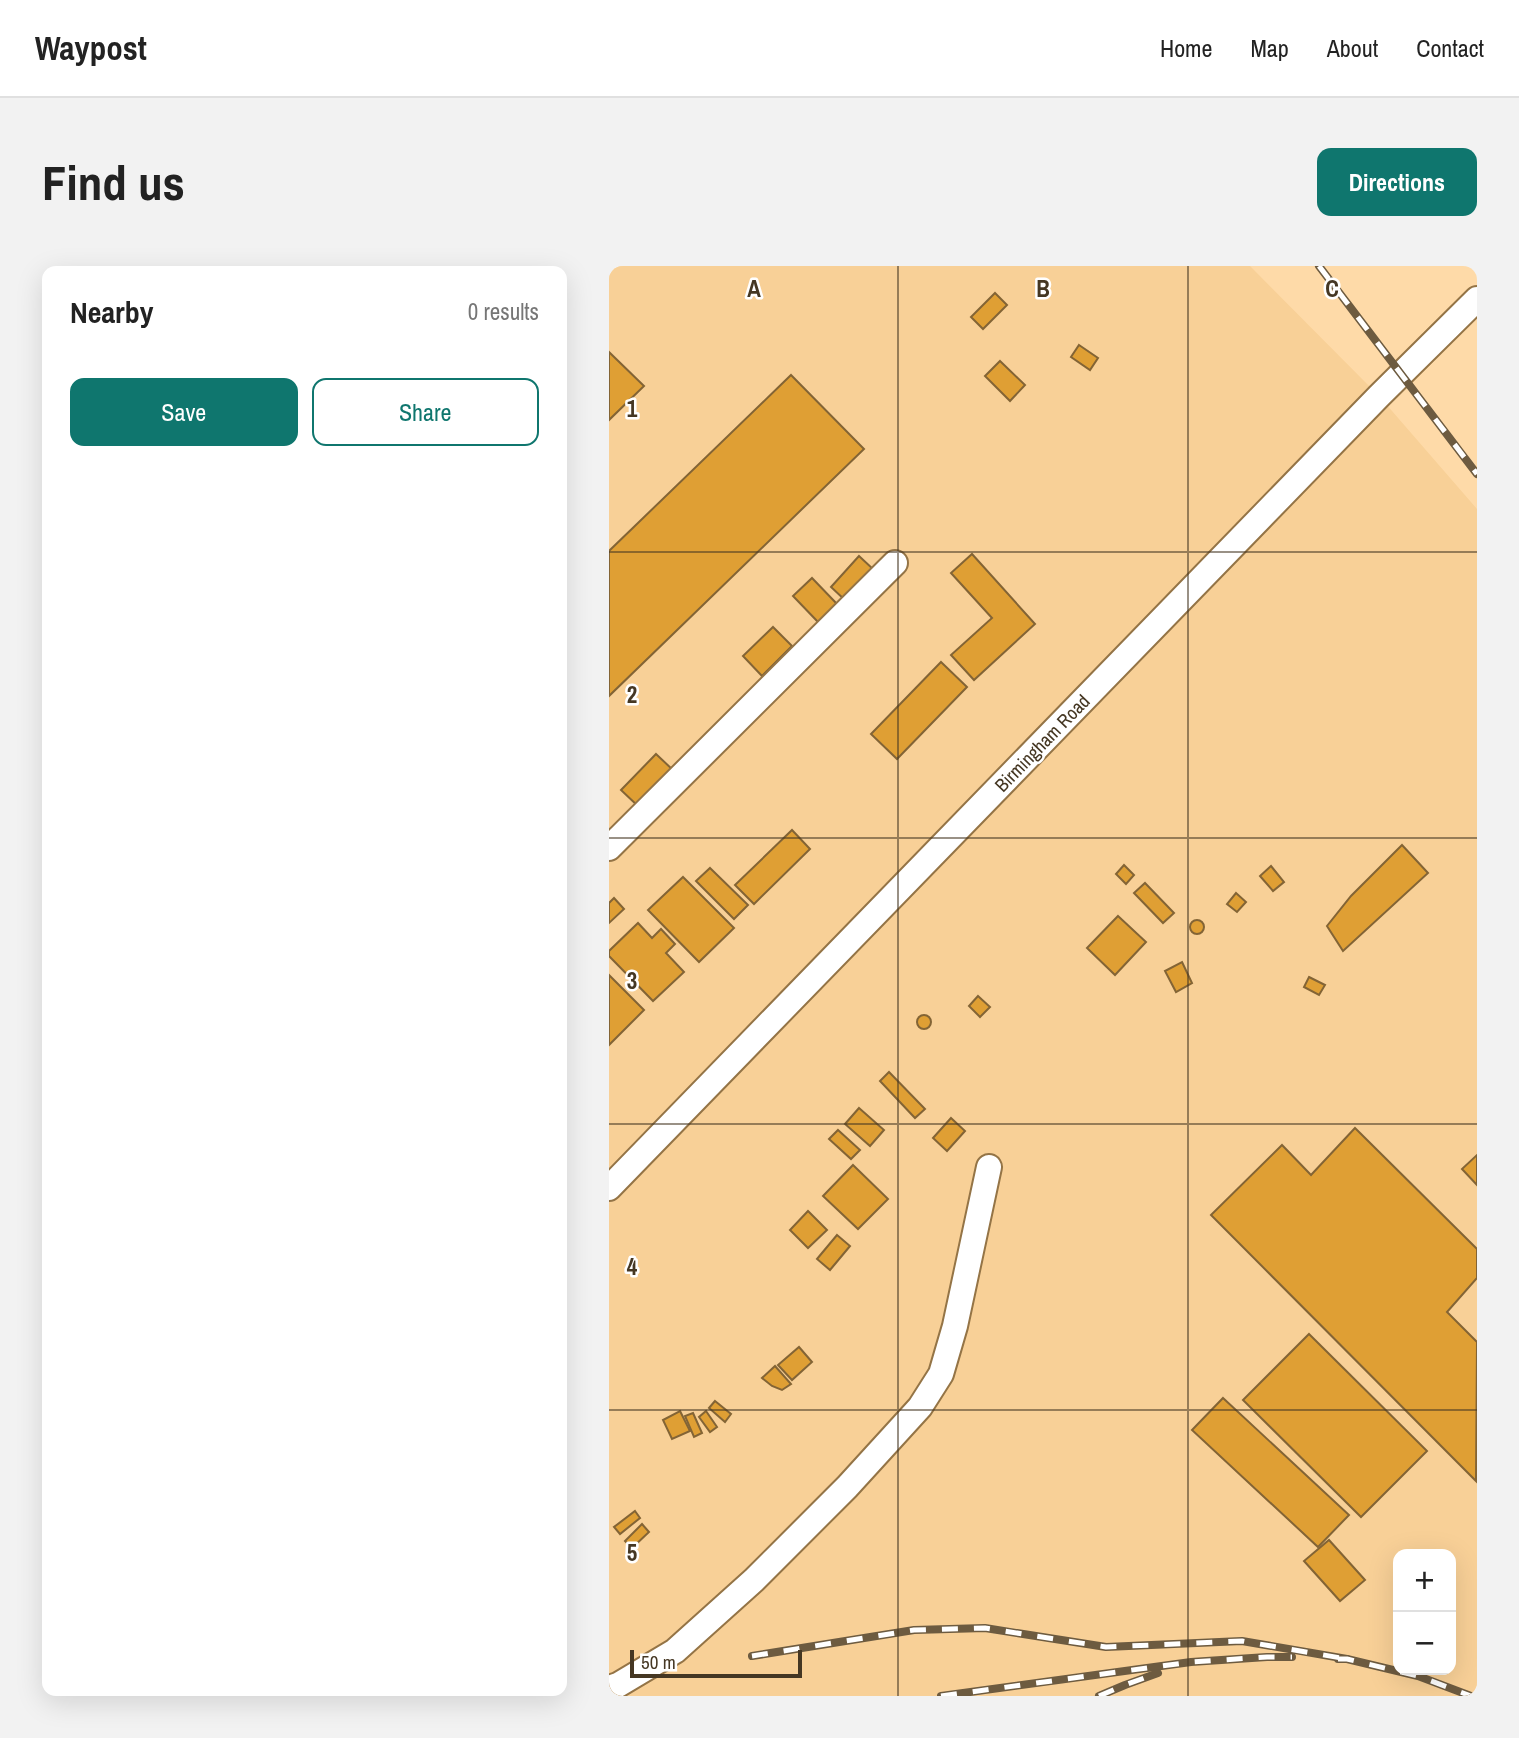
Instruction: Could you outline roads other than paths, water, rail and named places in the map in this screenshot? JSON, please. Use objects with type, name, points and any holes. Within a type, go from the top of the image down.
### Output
[{"type":"street","name":"Birmingham Road","points":[[609,1188],[1477,299]]},
{"type":"street","points":[[609,848],[895,563]]},
{"type":"street","points":[[609,1688],[675,1651],[754,1580],[847,1487],[920,1407],[941,1374],[955,1326],[989,1167]]},
{"type":"railway","points":[[1319,266],[1477,474]]},
{"type":"railway","points":[[752,1656],[914,1630],[985,1628],[1106,1647],[1242,1641],[1347,1659]]},
{"type":"railway","points":[[941,1696],[1191,1662],[1292,1657]]},
{"type":"railway","points":[[1338,1659],[1418,1676],[1471,1696]]},
{"type":"railway","points":[[1099,1696],[1158,1673]]}]
